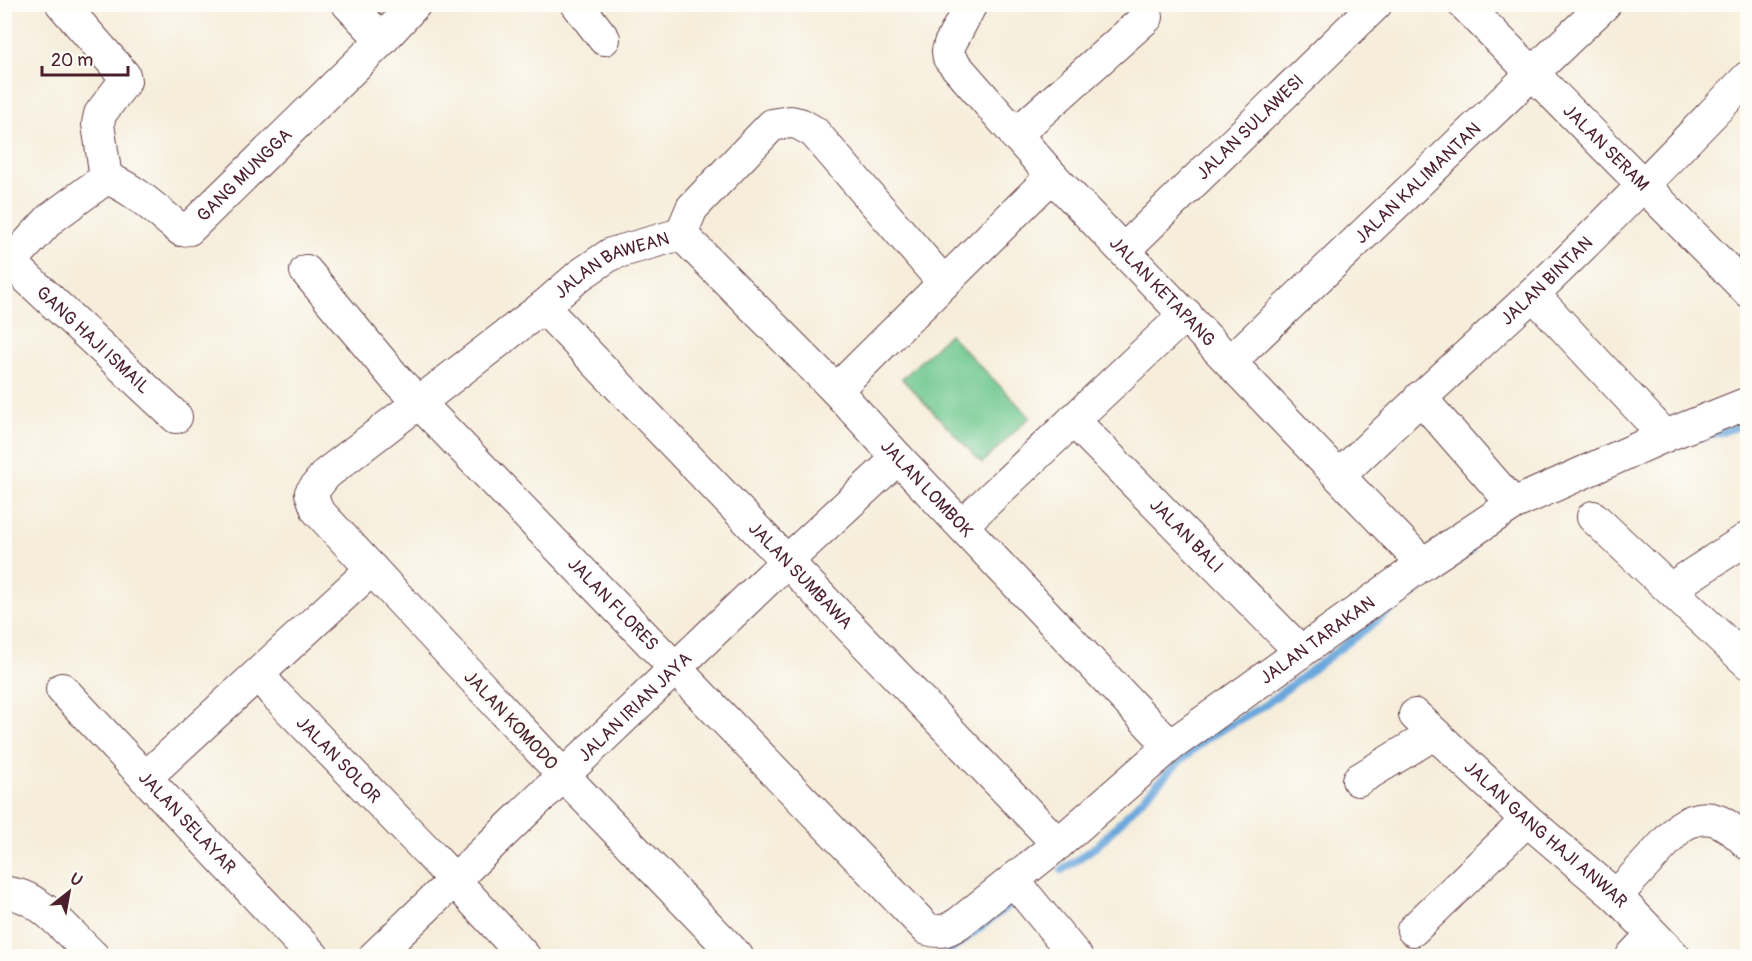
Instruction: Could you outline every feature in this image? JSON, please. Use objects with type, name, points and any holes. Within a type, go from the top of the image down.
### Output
[{"type":"street","points":[[8,265],[50,219],[106,178],[98,124],[100,114],[125,81],[124,75],[62,4]]},
{"type":"street","points":[[348,4],[382,40]]},
{"type":"street","name":"GANG MUNGGA","points":[[106,178],[125,187],[181,230],[189,229],[382,40],[415,4]]},
{"type":"street","points":[[577,4],[604,39]]},
{"type":"street","name":"JALAN KETAPANG","points":[[971,4],[950,44],[949,58],[1052,176],[1423,564]]},
{"type":"street","name":"JALAN SULAWESI","points":[[1124,250],[1376,4]]},
{"type":"street","name":"JALAN SERAM","points":[[1464,4],[1748,291]]},
{"type":"street","name":"JALAN KALIMANTAN","points":[[1231,361],[1605,4]]},
{"type":"street","points":[[1015,135],[1147,17]]},
{"type":"street","name":"JALAN BINTAN","points":[[1339,476],[1420,397],[1533,294],[1748,77]]},
{"type":"street","name":"JALAN BAWEAN","points":[[326,474],[543,307],[580,274],[610,254],[681,234],[692,208],[772,126],[791,122],[814,132],[944,283]]},
{"type":"street","points":[[836,390],[1052,176]]},
{"type":"street","name":"JALAN LOMBOK","points":[[681,234],[836,390],[1170,746]]},
{"type":"street","name":"GANG HAJI ISMAIL","points":[[8,265],[176,417]]},
{"type":"street","name":"JALAN FLORES","points":[[306,271],[396,379],[927,929]]},
{"type":"street","points":[[1533,294],[1665,436]]},
{"type":"street","name":"JALAN SUMBAWA","points":[[543,307],[1058,844]]},
{"type":"street","points":[[962,525],[1186,314]]},
{"type":"street","points":[[1420,397],[1514,504]]},
{"type":"street","name":"JALAN TARAKAN","points":[[927,929],[940,933],[950,929],[1058,844],[1170,746],[1423,564],[1514,504],[1665,436],[1748,403]]},
{"type":"street","name":"JALAN BALI","points":[[1073,420],[1301,652]]},
{"type":"street","name":"JALAN IRIAN JAYA","points":[[375,957],[787,561],[898,458]]},
{"type":"street","name":"JALAN KOMODO","points":[[326,474],[311,494],[317,510],[564,776],[737,957]]},
{"type":"street","points":[[1593,517],[1748,663]]},
{"type":"street","points":[[1670,589],[1748,538]]},
{"type":"street","points":[[145,778],[372,569]]},
{"type":"street","name":"JALAN SOLOR","points":[[260,674],[273,692],[524,957]]},
{"type":"street","name":"JALAN SELAYAR","points":[[62,689],[313,957]]},
{"type":"street","name":"JALAN GANG HAJI ANWAR","points":[[1358,780],[1424,724],[1527,820],[1616,896],[1652,949]]},
{"type":"street","points":[[1616,896],[1680,827],[1690,820],[1702,817],[1713,818],[1732,828],[1748,844]]},
{"type":"street","points":[[1413,930],[1527,820]]},
{"type":"street","points":[[1013,880],[1076,957]]},
{"type":"street","points":[[18,896],[93,957]]},
{"type":"green space","points":[[949,334],[1030,417],[982,463],[902,379]]},
{"type":"waterway","points":[[1700,438],[1748,424]]},
{"type":"waterway","points":[[1062,870],[1097,846],[1180,761],[1207,738],[1265,705],[1471,550]]},
{"type":"waterway","points":[[943,956],[1018,898]]}]
